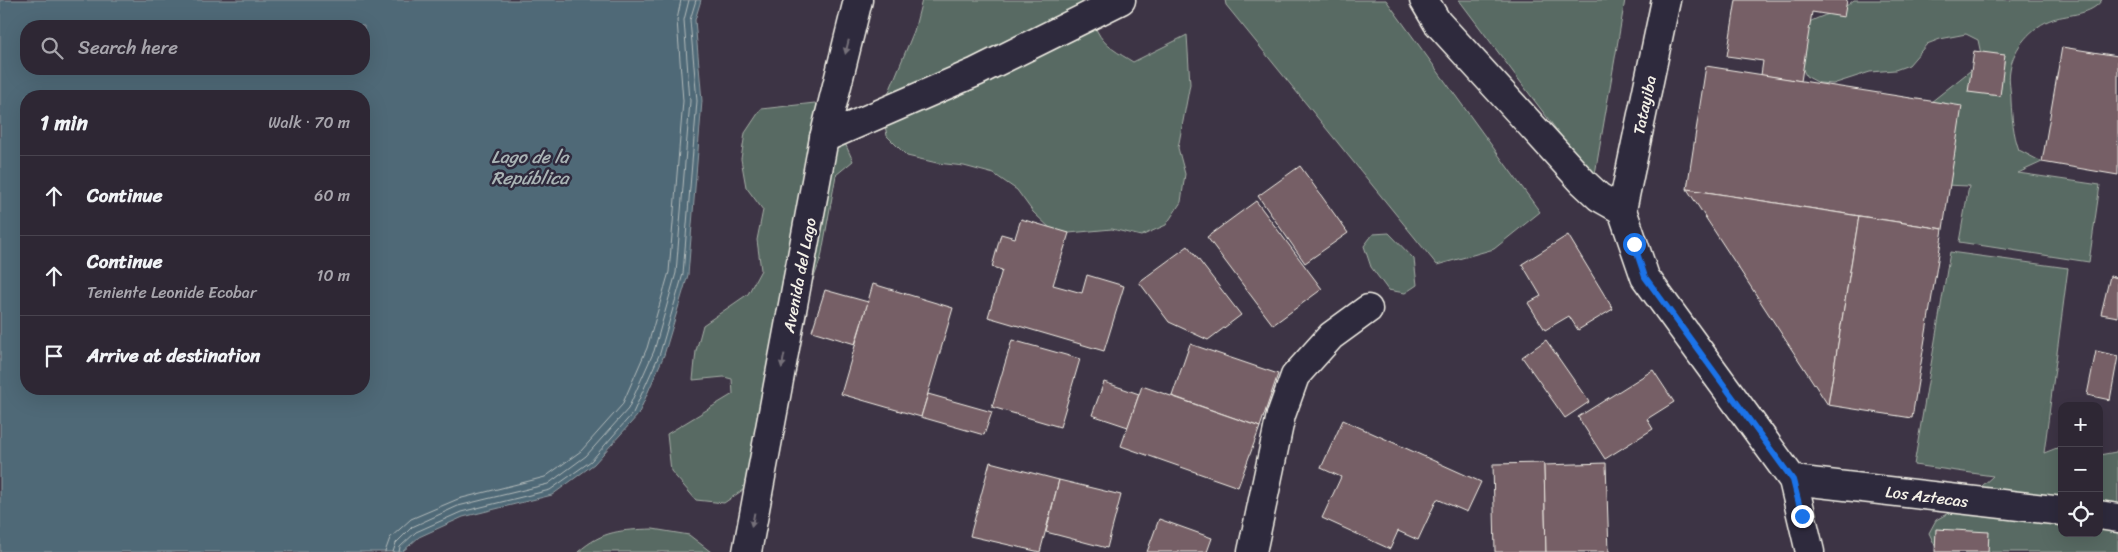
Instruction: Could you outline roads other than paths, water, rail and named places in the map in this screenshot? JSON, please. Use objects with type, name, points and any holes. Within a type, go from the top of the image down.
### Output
[{"type":"street","name":"Avenida del Lago","points":[[747,552],[824,138],[858,0]]},
{"type":"street","points":[[824,138],[976,72],[1121,0]]},
{"type":"street","points":[[1424,0],[1437,22],[1583,182],[1599,197],[1622,210],[1645,277],[1793,480],[1810,552]]},
{"type":"street","name":"Tatayiba","points":[[1622,210],[1666,0]]},
{"type":"street","points":[[1252,552],[1281,414],[1295,376],[1330,336],[1368,309]]},
{"type":"street","name":"Los Aztecas","points":[[1793,480],[2058,511]]},
{"type":"street","points":[[2103,516],[2118,518]]},
{"type":"water","name":"Lago de la República","points":[[0,0],[701,0],[695,20],[702,101],[688,275],[664,355],[638,415],[594,464],[552,495],[463,517],[419,537],[402,552],[0,552]]}]
